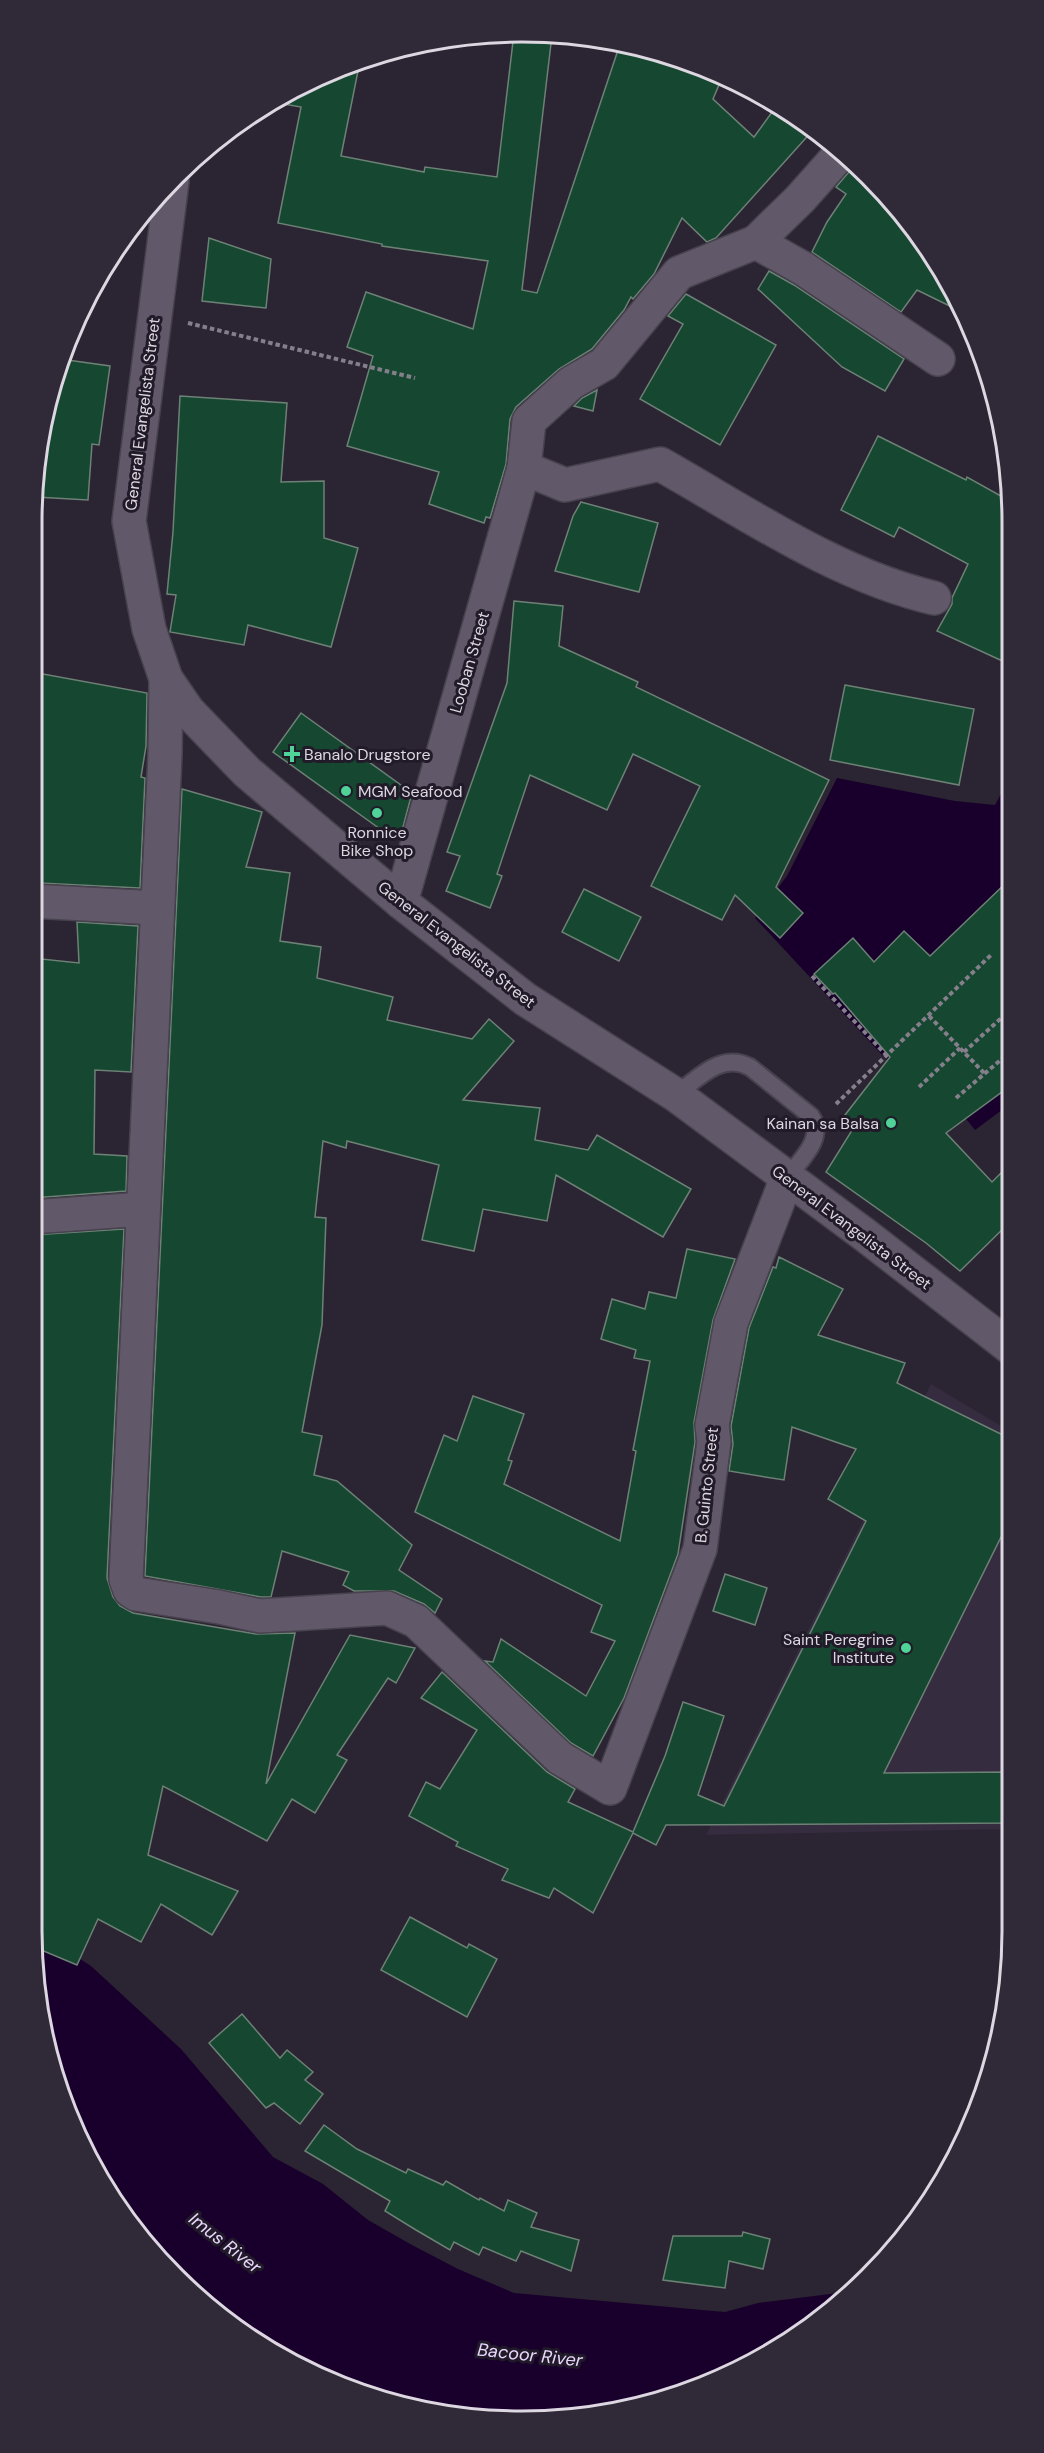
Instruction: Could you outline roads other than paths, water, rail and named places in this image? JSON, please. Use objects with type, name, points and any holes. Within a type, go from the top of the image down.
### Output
[{"type":"street","points":[[836,159],[800,199],[756,242],[804,269],[938,359]]},
{"type":"street","name":"General Evangelista Street","points":[[170,197],[129,521],[149,629],[166,679],[188,711],[247,772],[401,902],[525,999],[675,1095],[865,1235],[1002,1341]]},
{"type":"street","name":"Looban Street","points":[[401,902],[524,468],[529,421],[571,383],[604,363],[679,273],[756,242]]},
{"type":"street","points":[[524,468],[566,485],[660,464],[819,554],[905,591],[934,598]]},
{"type":"street","points":[[42,1216],[143,1209],[165,756],[166,679]]},
{"type":"street","points":[[42,902],[156,908]]},
{"type":"street","name":"B. Guinto Street","points":[[143,1209],[126,1579],[130,1590],[136,1594],[219,1606],[260,1616],[387,1608],[416,1621],[560,1758],[610,1788],[700,1549],[714,1442],[712,1425],[731,1323],[787,1178]]},
{"type":"lane","points":[[675,1095],[717,1065],[740,1062],[750,1067],[811,1116],[816,1124],[817,1131],[814,1141],[787,1178]]},
{"type":"water","points":[[837,778],[955,801],[995,805],[1002,792],[1002,1110],[975,1130],[950,1099],[923,1099],[755,918],[787,876]]},
{"type":"water","points":[[42,1935],[91,1966],[181,2049],[273,2157],[323,2184],[368,2220],[458,2269],[514,2293],[725,2312],[758,2303],[837,2293],[814,2312],[762,2347],[706,2374],[646,2395],[585,2407],[553,2410],[491,2410],[428,2402],[368,2386],[282,2347],[230,2312],[183,2270],[141,2223],[106,2171],[79,2115],[58,2055],[46,1994]]},
{"type":"place","name":"Banalo Drugstore","points":[[292,754]]},
{"type":"place","name":"MGM Seafood","points":[[346,791]]},
{"type":"place","name":"Ronnice Bike Shop","points":[[377,813]]},
{"type":"place","name":"Kainan sa Balsa","points":[[891,1123]]},
{"type":"place","name":"Saint Peregrine Institute","points":[[906,1648]]},
{"type":"water label","name":"Imus River","points":[[225,2243]]},
{"type":"water label","name":"Bacoor River","points":[[530,2355]]}]
